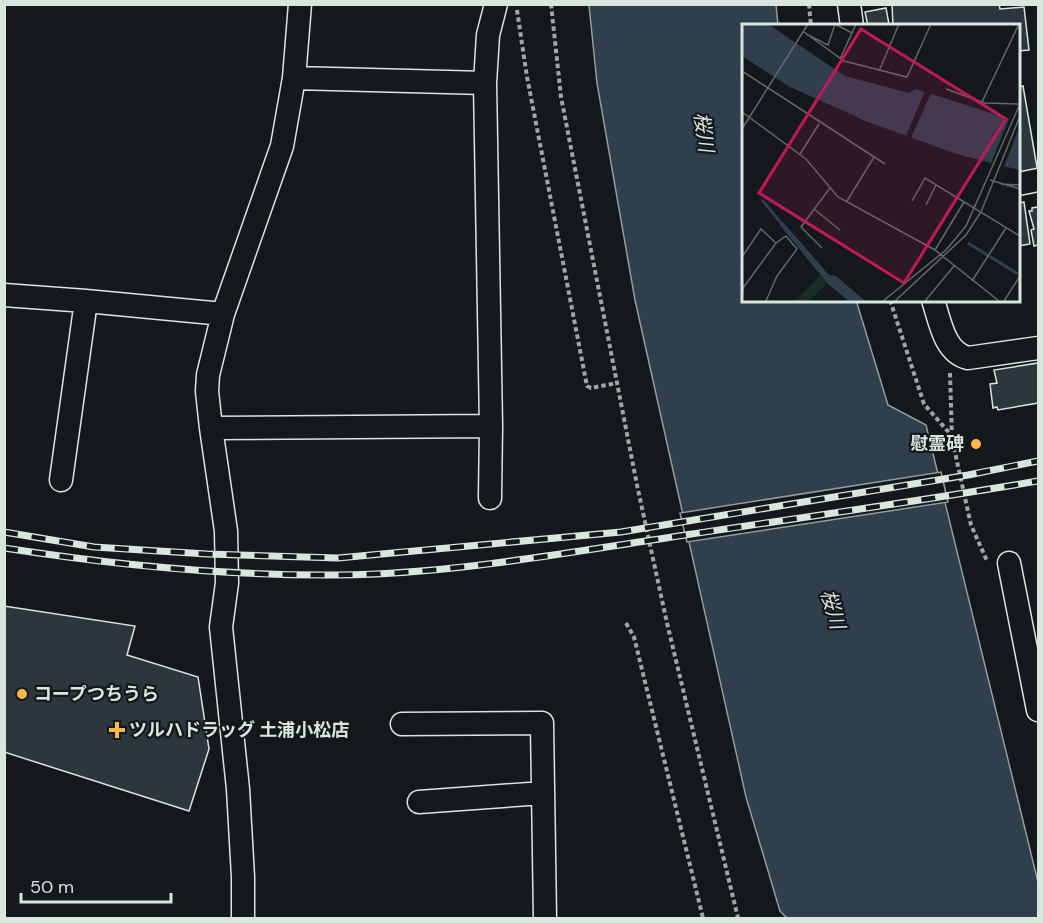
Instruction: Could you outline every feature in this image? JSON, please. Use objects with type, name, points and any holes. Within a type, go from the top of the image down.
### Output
[{"type":"street","points":[[243,918],[238,789],[221,627],[227,583],[226,531],[211,428],[207,392],[208,375],[223,314],[282,146],[294,78],[300,4]]},
{"type":"street","points":[[490,498],[486,83],[488,35],[496,4]]},
{"type":"street","points":[[849,4],[852,24]]},
{"type":"street","points":[[294,78],[486,83]]},
{"type":"street","points":[[1019,184],[1038,180]]},
{"type":"street","points":[[4,295],[223,314]]},
{"type":"street","points":[[62,480],[86,301]]},
{"type":"street","points":[[934,302],[946,339],[960,356],[968,358],[1038,348]]},
{"type":"street","points":[[211,428],[491,426]]},
{"type":"street","points":[[999,565],[1038,710]]},
{"type":"street","points":[[402,724],[542,723],[545,918]]},
{"type":"street","points":[[419,802],[543,793]]},
{"type":"path","points":[[517,4],[527,76],[587,386],[617,383]]},
{"type":"path","points":[[551,4],[561,97],[617,383],[667,623],[738,918]]},
{"type":"path","points":[[809,4],[811,24]]},
{"type":"path","points":[[891,302],[924,404],[952,435]]},
{"type":"path","points":[[950,363],[952,435],[971,525],[999,565]]},
{"type":"path","points":[[626,622],[634,637],[703,918]]},
{"type":"water","name":"桜川","points":[[589,5],[776,5],[778,24],[742,24],[742,302],[857,302],[888,405],[926,425],[1038,882],[1038,918],[787,918],[780,911],[746,797],[635,300],[597,83]]},
{"type":"pier","points":[[941,472],[948,502],[687,542],[680,513]]},
{"type":"building","points":[[892,4],[999,4],[1000,9],[1024,7],[1029,50],[1019,51],[1019,24],[893,24]]},
{"type":"building","points":[[886,8],[889,24],[868,24],[865,12]]},
{"type":"building","points":[[1023,86],[1038,173],[1019,177],[1019,87]]},
{"type":"building","points":[[1024,202],[1030,244],[1019,246],[1019,203]]},
{"type":"building","points":[[1038,207],[1038,245],[1034,246],[1031,230],[1034,229],[1029,211]]},
{"type":"building","points":[[1038,363],[1038,403],[998,410],[997,407],[993,408],[990,384],[997,383],[994,370]]},
{"type":"building","points":[[4,606],[135,626],[127,655],[198,677],[209,749],[189,811],[4,752]]},
{"type":"railway","points":[[4,532],[94,547],[207,554],[338,558],[621,532],[968,475],[1038,461]]},
{"type":"railway","points":[[4,548],[87,560],[254,574],[379,574],[462,567],[544,556],[1038,481]]},
{"type":"place","name":"慰霊碑","points":[[976,444]]},
{"type":"place","name":"コープつちうら","points":[[22,694]]},
{"type":"place","name":"ツルハドラッグ 土浦小松店","points":[[117,730]]}]
